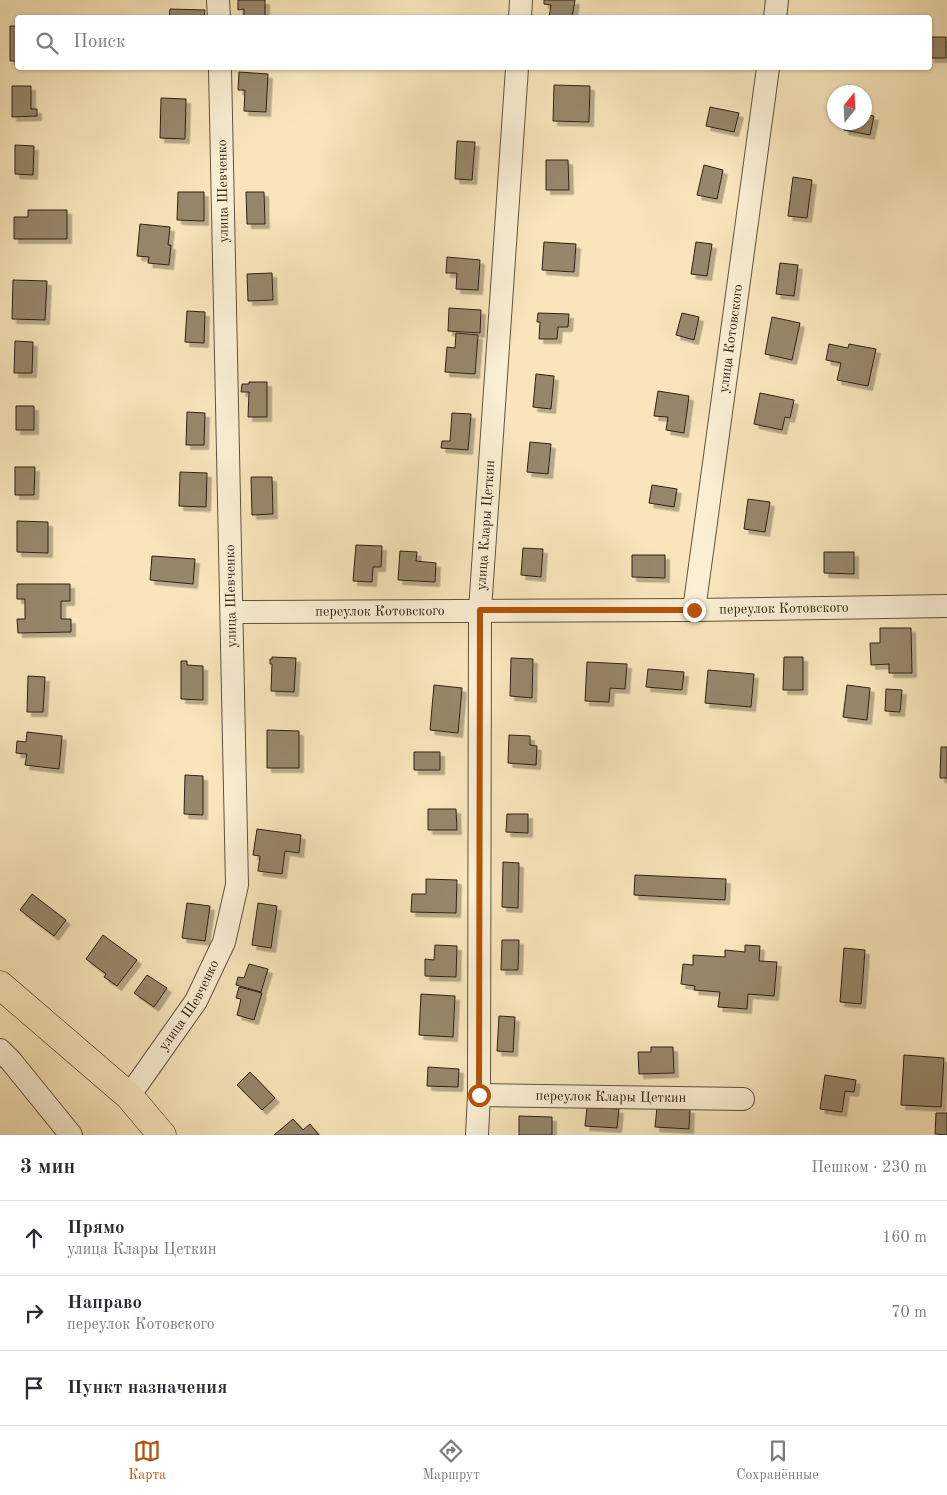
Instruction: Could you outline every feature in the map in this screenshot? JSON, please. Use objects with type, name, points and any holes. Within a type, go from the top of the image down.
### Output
[{"type":"main road","points":[[0,985],[130,1096],[162,1135]]},
{"type":"street","points":[[218,0],[219,15]]},
{"type":"street","points":[[520,15],[521,0]]},
{"type":"street","points":[[775,15],[777,0]]},
{"type":"street","name":"улица Шевченко","points":[[130,1096],[196,1000],[224,942],[236,885],[220,70]]},
{"type":"street","name":"улица Клары Цеткин","points":[[477,1135],[479,1095],[480,610],[517,70]]},
{"type":"street","name":"улица Котовского","points":[[694,610],[768,70]]},
{"type":"street","name":"переулок Котовского","points":[[232,612],[694,610],[947,606]]},
{"type":"street","points":[[0,1050],[70,1135]]},
{"type":"street","name":"переулок Клары Цеткин","points":[[479,1095],[743,1099]]},
{"type":"building","points":[[238,0],[265,0],[265,15],[244,15],[244,9],[238,10]]},
{"type":"building","points":[[544,0],[575,0],[572,15],[549,15],[551,5],[544,4]]},
{"type":"building","points":[[170,9],[205,10],[204,15],[169,15]]},
{"type":"building","points":[[10,26],[15,26],[15,61],[10,61]]},
{"type":"building","points":[[932,37],[946,37],[946,58],[932,58]]},
{"type":"building","points":[[239,72],[268,74],[266,112],[244,111],[245,90],[238,90]]},
{"type":"building","points":[[554,85],[590,86],[589,122],[553,121]]},
{"type":"building","points":[[12,86],[31,86],[31,109],[37,109],[37,116],[12,117]]},
{"type":"building","points":[[161,98],[186,99],[185,139],[160,138]]},
{"type":"building","points":[[710,107],[739,113],[734,132],[706,126]]},
{"type":"building","points":[[844,130],[871,130],[870,135]]},
{"type":"building","points":[[457,141],[475,142],[472,180],[455,179]]},
{"type":"building","points":[[15,145],[34,146],[33,175],[15,174]]},
{"type":"building","points":[[546,160],[568,160],[569,190],[546,190]]},
{"type":"building","points":[[704,165],[723,170],[717,199],[697,195]]},
{"type":"building","points":[[793,177],[812,180],[807,218],[788,216]]},
{"type":"building","points":[[178,192],[204,192],[204,221],[177,220]]},
{"type":"building","points":[[246,192],[264,192],[265,224],[247,224]]},
{"type":"building","points":[[28,210],[67,210],[67,239],[14,239],[14,217],[28,217]]},
{"type":"building","points":[[140,224],[170,227],[168,245],[171,245],[169,265],[148,263],[149,257],[137,256]]},
{"type":"building","points":[[544,242],[576,244],[574,272],[542,270]]},
{"type":"building","points":[[696,242],[712,244],[707,276],[691,274]]},
{"type":"building","points":[[447,257],[480,260],[478,290],[456,289],[457,273],[446,273]]},
{"type":"building","points":[[780,263],[798,265],[794,296],[776,294]]},
{"type":"building","points":[[272,273],[273,300],[248,301],[247,274]]},
{"type":"building","points":[[13,280],[47,281],[45,320],[12,319]]},
{"type":"building","points":[[449,308],[481,310],[480,333],[448,331]]},
{"type":"building","points":[[187,311],[205,312],[204,343],[185,342]]},
{"type":"building","points":[[538,313],[569,314],[568,327],[558,327],[557,339],[539,339],[540,322],[537,322]]},
{"type":"building","points":[[682,313],[699,317],[694,340],[676,335]]},
{"type":"building","points":[[772,317],[800,323],[792,360],[765,354]]},
{"type":"building","points":[[456,333],[478,335],[475,374],[445,372],[447,347],[455,348]]},
{"type":"building","points":[[15,341],[33,342],[32,373],[14,373]]},
{"type":"building","points":[[829,344],[848,348],[849,344],[876,349],[868,386],[837,380],[841,363],[826,360]]},
{"type":"building","points":[[536,374],[554,376],[551,409],[533,407]]},
{"type":"building","points":[[249,382],[267,382],[267,417],[248,417],[249,392],[241,392],[242,384],[249,384]]},
{"type":"building","points":[[658,391],[689,396],[684,433],[666,430],[668,417],[654,416]]},
{"type":"building","points":[[760,393],[794,400],[790,418],[785,417],[782,430],[754,424]]},
{"type":"building","points":[[16,406],[34,406],[34,430],[16,430]]},
{"type":"building","points":[[187,412],[205,413],[204,445],[186,445]]},
{"type":"building","points":[[452,413],[471,414],[468,450],[441,448],[442,441],[450,441]]},
{"type":"building","points":[[530,442],[551,444],[548,474],[527,472]]},
{"type":"building","points":[[15,467],[35,467],[34,495],[15,495]]},
{"type":"building","points":[[180,472],[207,473],[206,507],[179,506]]},
{"type":"building","points":[[251,477],[272,477],[273,514],[252,515]]},
{"type":"building","points":[[652,485],[677,489],[674,507],[649,503]]},
{"type":"building","points":[[748,499],[770,502],[765,532],[744,529]]},
{"type":"building","points":[[17,521],[48,522],[48,553],[17,552]]},
{"type":"building","points":[[356,545],[382,546],[381,567],[373,567],[372,582],[353,581]]},
{"type":"building","points":[[523,548],[543,549],[541,577],[521,575]]},
{"type":"building","points":[[400,551],[417,552],[416,561],[436,563],[435,582],[398,580]]},
{"type":"building","points":[[824,552],[854,552],[854,574],[824,573]]},
{"type":"building","points":[[632,555],[665,555],[665,578],[632,577]]},
{"type":"building","points":[[152,556],[195,559],[193,584],[150,580]]},
{"type":"building","points":[[17,584],[70,584],[70,601],[61,601],[61,619],[71,619],[71,632],[18,633],[17,619],[25,619],[25,599],[17,599]]},
{"type":"building","points":[[880,628],[911,628],[912,673],[889,673],[889,664],[871,665],[870,643],[880,643]]},
{"type":"building","points":[[272,657],[296,658],[294,692],[271,691],[272,664],[270,664],[270,659]]},
{"type":"building","points":[[784,657],[803,657],[803,690],[783,690]]},
{"type":"building","points":[[511,658],[533,659],[532,698],[510,696]]},
{"type":"building","points":[[181,661],[187,661],[187,665],[203,666],[203,700],[181,699]]},
{"type":"building","points":[[587,662],[627,664],[625,689],[610,688],[609,702],[585,701]]},
{"type":"building","points":[[648,669],[684,672],[682,690],[646,687]]},
{"type":"building","points":[[708,670],[754,674],[751,707],[705,703]]},
{"type":"building","points":[[28,676],[45,677],[43,712],[27,712]]},
{"type":"building","points":[[434,685],[462,688],[458,733],[430,730]]},
{"type":"building","points":[[847,685],[870,688],[867,720],[843,717]]},
{"type":"building","points":[[886,689],[902,690],[900,712],[885,711]]},
{"type":"building","points":[[267,730],[299,731],[299,768],[267,768]]},
{"type":"building","points":[[27,732],[62,736],[59,769],[25,765],[27,754],[16,753],[17,741],[26,742]]},
{"type":"building","points":[[509,735],[530,736],[530,745],[537,746],[536,765],[508,763]]},
{"type":"building","points":[[941,747],[947,747],[947,778],[940,778]]},
{"type":"building","points":[[414,752],[440,752],[440,770],[414,770]]},
{"type":"building","points":[[185,775],[203,776],[203,815],[184,814]]},
{"type":"building","points":[[428,809],[456,809],[457,830],[428,830]]},
{"type":"building","points":[[507,814],[528,814],[528,833],[506,832]]},
{"type":"building","points":[[257,829],[301,835],[299,853],[285,851],[282,874],[258,871],[260,856],[253,855]]},
{"type":"building","points":[[503,862],[519,863],[518,908],[502,907]]},
{"type":"building","points":[[635,875],[726,879],[725,900],[634,895]]},
{"type":"building","points":[[426,879],[457,880],[456,913],[411,912],[412,894],[426,894]]},
{"type":"building","points":[[32,894],[66,920],[54,936],[20,910]]},
{"type":"building","points":[[187,903],[210,906],[205,941],[182,938]]},
{"type":"building","points":[[258,903],[277,906],[271,948],[252,945]]},
{"type":"building","points":[[103,935],[137,960],[117,986],[104,977],[106,974],[86,959]]},
{"type":"building","points":[[502,940],[519,940],[518,970],[501,970]]},
{"type":"building","points":[[435,945],[457,946],[456,977],[425,976],[425,959],[434,960]]},
{"type":"building","points":[[745,945],[760,946],[759,961],[777,962],[774,996],[748,994],[747,1009],[718,1007],[720,992],[694,990],[695,986],[681,984],[683,964],[693,965],[693,955],[725,957],[725,950],[745,952]]},
{"type":"building","points":[[844,948],[865,950],[861,1004],[840,1002]]},
{"type":"building","points":[[249,964],[268,969],[261,992],[236,985],[238,977],[244,978]]},
{"type":"building","points":[[147,975],[167,988],[154,1007],[134,993]]},
{"type":"building","points":[[239,987],[262,993],[254,1020],[237,1015],[241,999],[236,998]]},
{"type":"building","points":[[421,994],[455,996],[453,1037],[419,1035]]},
{"type":"building","points":[[499,1016],[515,1017],[513,1052],[497,1051]]},
{"type":"building","points":[[651,1047],[673,1047],[674,1073],[639,1074],[638,1052],[651,1052]]},
{"type":"building","points":[[904,1055],[944,1058],[941,1107],[901,1105]]},
{"type":"building","points":[[428,1067],[459,1069],[458,1087],[427,1086]]},
{"type":"building","points":[[250,1072],[275,1098],[262,1110],[237,1085]]},
{"type":"building","points":[[825,1075],[856,1080],[854,1092],[845,1091],[842,1112],[820,1109]]},
{"type":"building","points":[[587,1107],[619,1109],[617,1128],[585,1126]]},
{"type":"building","points":[[657,1107],[690,1109],[689,1129],[655,1127]]},
{"type":"building","points":[[936,1113],[947,1113],[947,1135],[935,1134]]},
{"type":"building","points":[[519,1116],[552,1117],[552,1135],[519,1135]]},
{"type":"building","points":[[293,1119],[303,1130],[310,1124],[319,1135],[274,1135]]},
{"type":"route","points":[[479,1095],[480,610],[694,610]]}]
